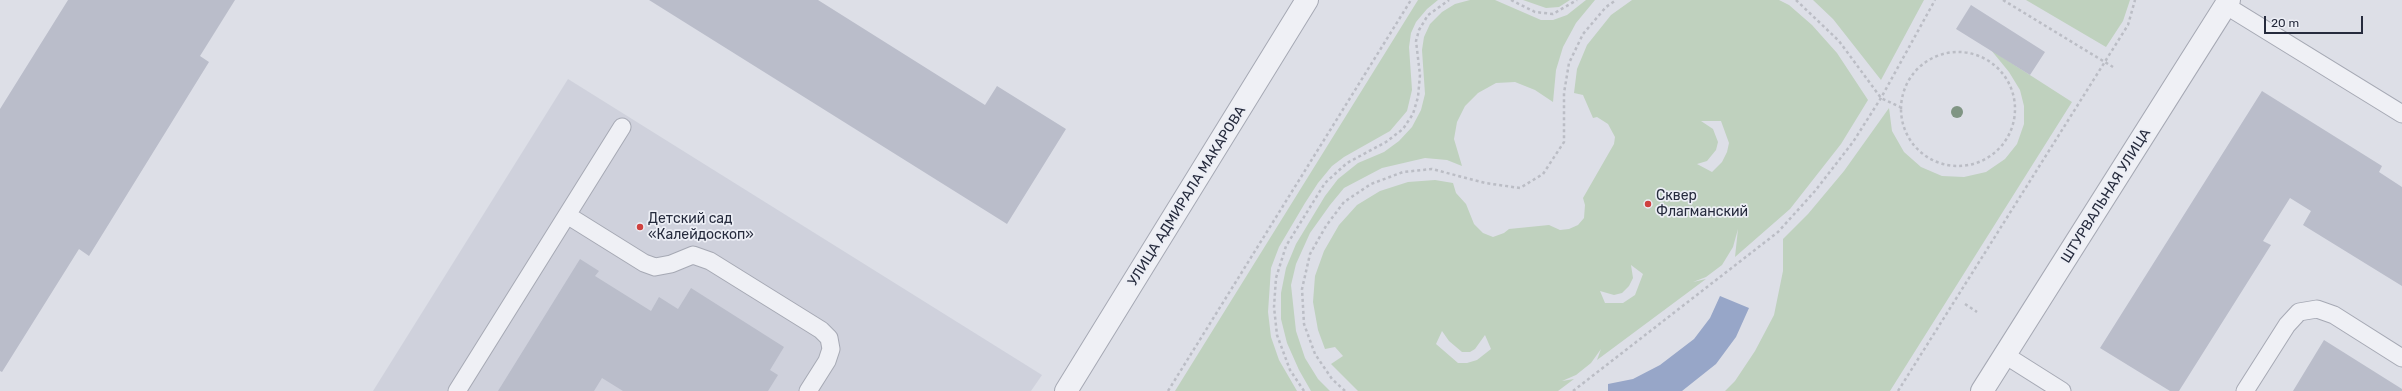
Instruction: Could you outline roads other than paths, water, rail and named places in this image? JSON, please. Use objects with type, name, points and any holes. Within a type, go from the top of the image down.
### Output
[{"type":"street","name":"УЛИЦА АДМИРАЛА МАКАРОВА","points":[[1066,391],[1307,0]]},
{"type":"street","name":"ШТУРВАЛЬНАЯ УЛИЦА","points":[[1982,391],[2227,3]]},
{"type":"lane","points":[[2227,3],[2402,114]]},
{"type":"lane","points":[[457,391],[622,127]]},
{"type":"lane","points":[[567,215],[644,263],[655,267],[671,264],[693,255],[710,261],[821,330],[829,338],[831,349],[827,361],[808,391]]},
{"type":"lane","points":[[2245,391],[2287,325],[2299,312],[2317,309],[2334,315],[2402,358]]},
{"type":"lane","points":[[2005,355],[2062,391]]},
{"type":"water","points":[[1720,296],[1749,308],[1736,337],[1716,364],[1682,391],[1608,391],[1608,384],[1633,379],[1660,365],[1694,339],[1710,318]]},
{"type":"place","name":"Сквер Флагманский","points":[[1648,204]]},
{"type":"place","name":"Детский сад «Калейдоскоп»","points":[[640,227]]}]
